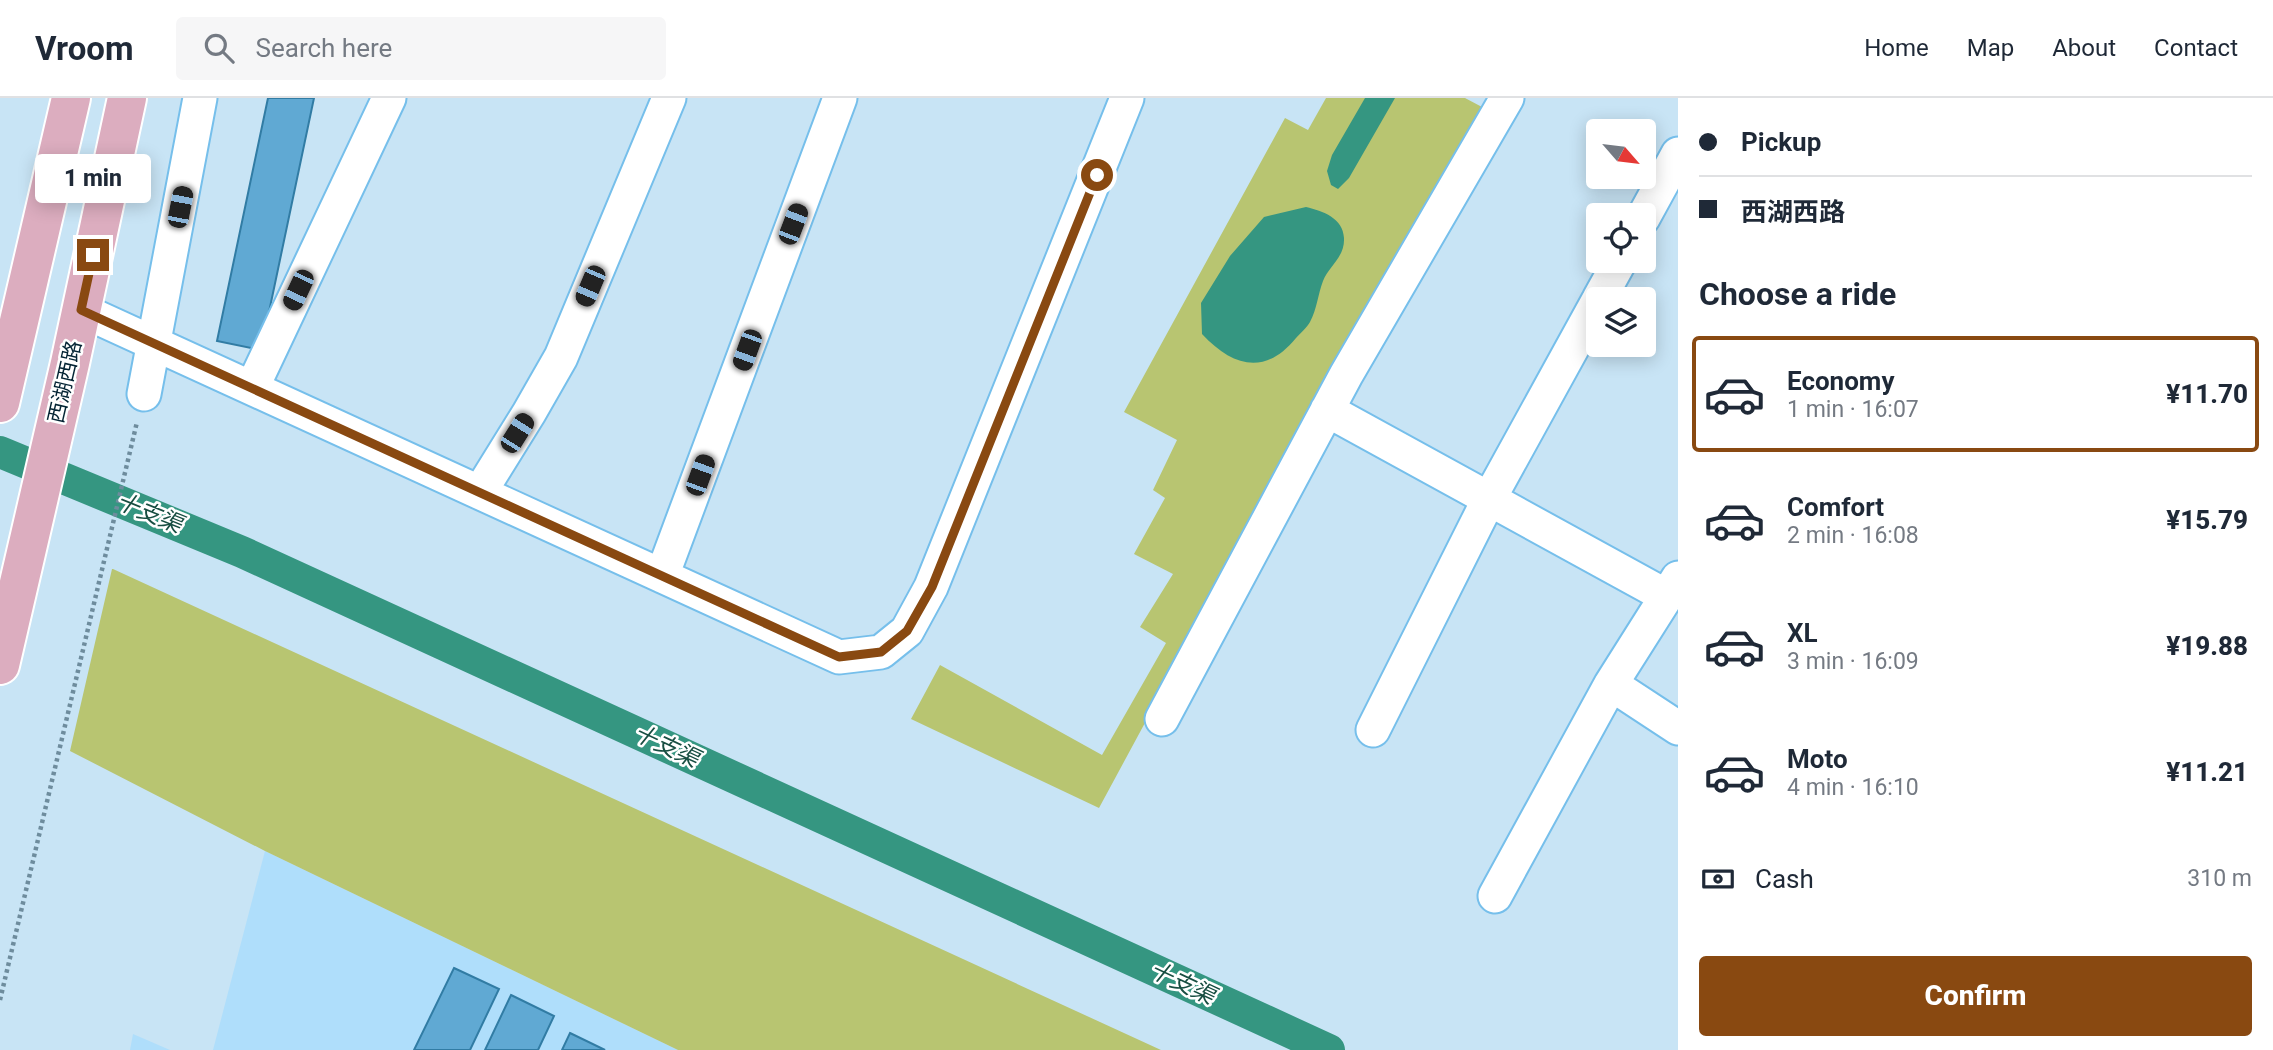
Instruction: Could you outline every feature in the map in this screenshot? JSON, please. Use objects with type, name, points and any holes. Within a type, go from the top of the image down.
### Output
[{"type":"main road","points":[[0,403],[71,98]]},
{"type":"main road","name":"西湖西路","points":[[0,665],[70,363],[127,98]]},
{"type":"street","points":[[144,394],[200,98]]},
{"type":"street","points":[[252,388],[388,98]]},
{"type":"street","points":[[480,492],[561,357],[669,98]]},
{"type":"street","points":[[662,576],[840,98]]},
{"type":"street","points":[[81,310],[839,657],[881,652],[907,631],[932,587],[1128,98]]},
{"type":"street","points":[[1163,719],[1327,410],[1507,98]]},
{"type":"street","points":[[1651,203],[1678,155]]},
{"type":"street","points":[[1373,730],[1489,499],[1586,322]]},
{"type":"street","points":[[1327,410],[1489,499],[1672,587],[1611,684],[1495,896]]},
{"type":"street","points":[[1611,684],[1678,729]]},
{"type":"path","points":[[0,1000],[144,394]]},
{"type":"shaded area","points":[[1326,98],[1465,98],[1482,107],[1354,336],[1099,808],[911,719],[940,665],[1102,755],[1166,643],[1140,627],[1173,574],[1134,554],[1165,498],[1153,490],[1177,440],[1124,412],[1285,118],[1308,130]]},
{"type":"shaded area","points":[[1365,98],[1395,98],[1349,178],[1338,189],[1331,185],[1327,171],[1332,155]]},
{"type":"shaded area","points":[[1306,207],[1336,220],[1344,238],[1342,251],[1323,281],[1309,324],[1273,358],[1249,363],[1225,354],[1202,334],[1201,303],[1230,256],[1264,217]]},
{"type":"shaded area","points":[[112,569],[1161,1050],[678,1050],[265,851],[70,751]]},
{"type":"shaded area","points":[[265,851],[678,1050],[213,1050]]},
{"type":"shaded area","points":[[133,1034],[170,1050],[130,1050]]},
{"type":"building","points":[[268,98],[314,98],[261,350],[217,341]]},
{"type":"building","points":[[454,968],[499,989],[470,1050],[414,1050]]},
{"type":"building","points":[[511,995],[554,1016],[538,1050],[485,1050]]},
{"type":"building","points":[[570,1033],[605,1050],[562,1050]]},
{"type":"waterway","name":"十支渠","points":[[0,452],[242,552],[1329,1050]]},
{"type":"route","points":[[93,255],[81,310],[839,657],[881,652],[907,631],[932,587],[1097,175]]}]
